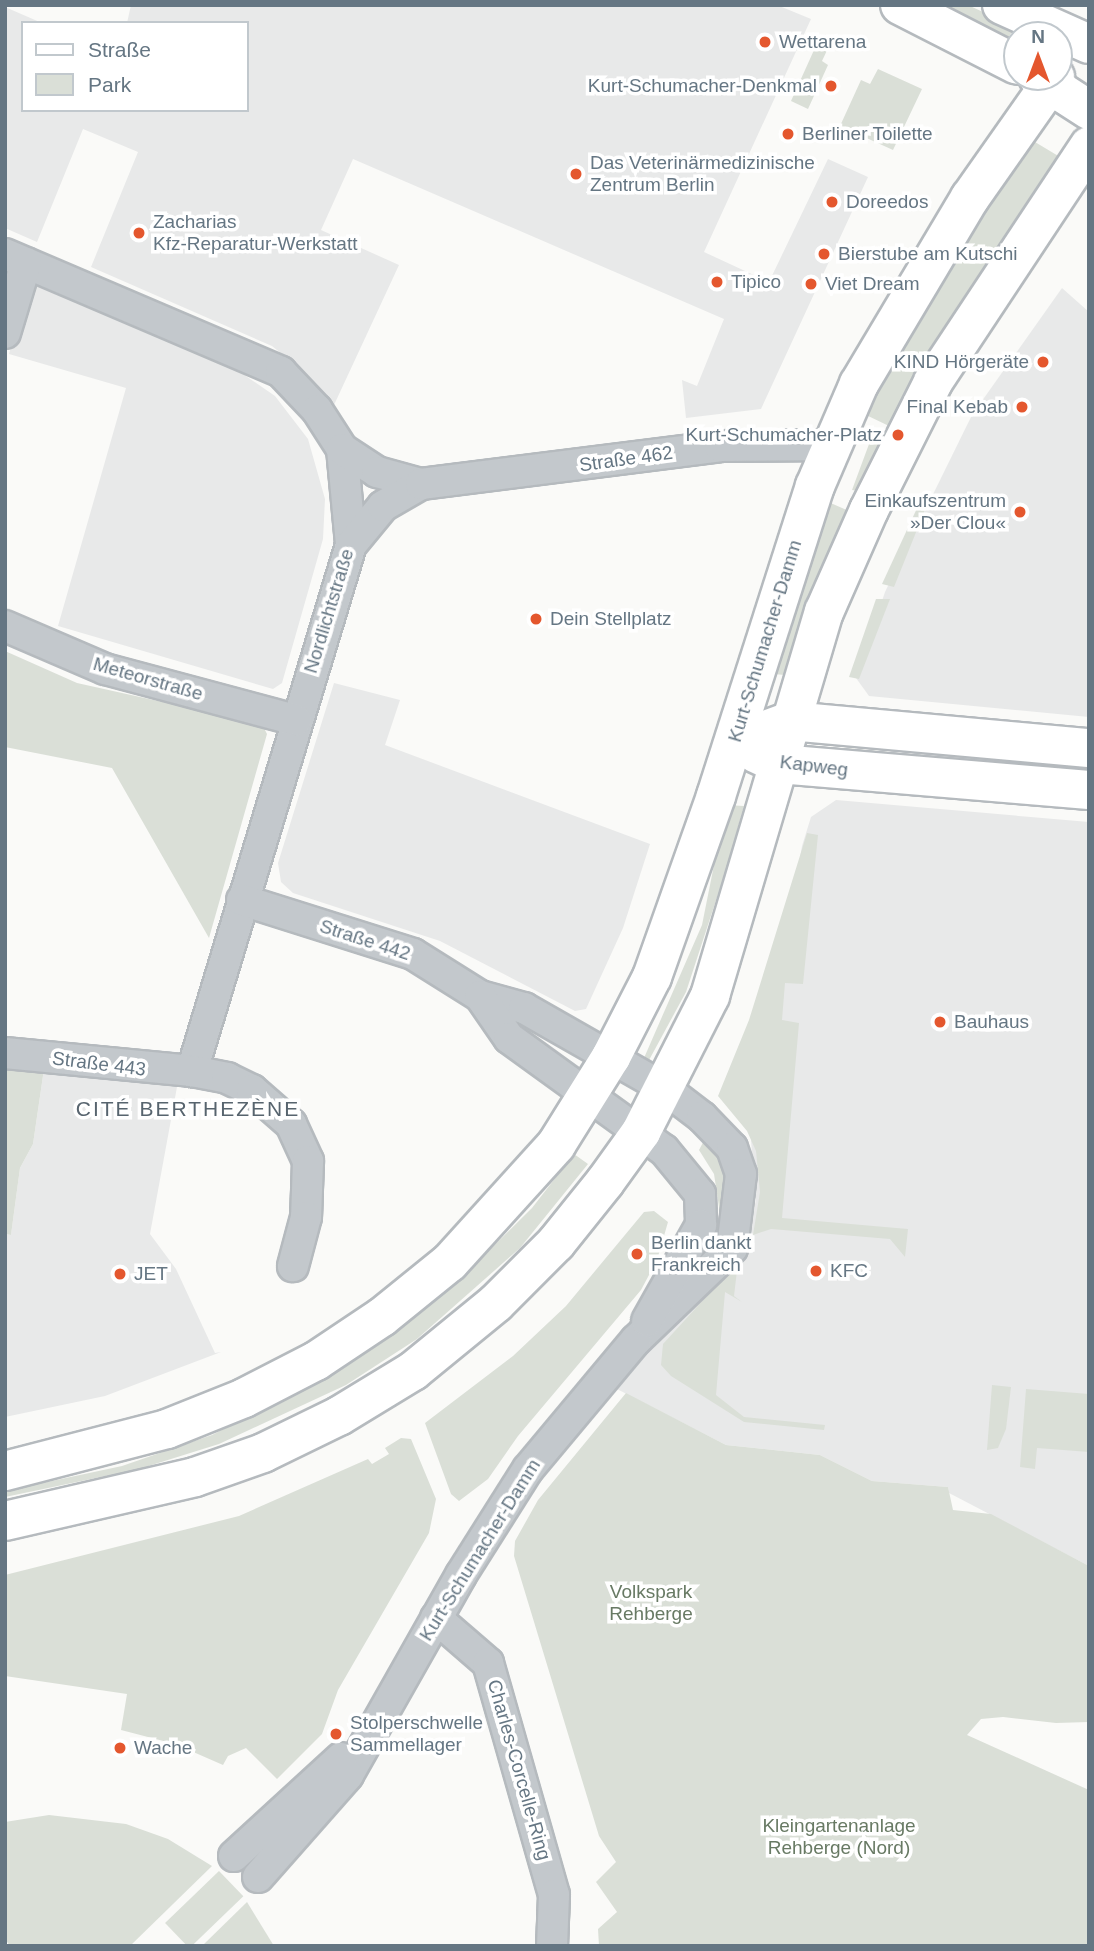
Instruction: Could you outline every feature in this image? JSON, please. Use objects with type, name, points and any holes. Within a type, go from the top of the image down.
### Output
[{"type":"main road","points":[[900,5],[1003,55]]},
{"type":"main road","points":[[1002,5],[1087,39],[1073,50]]},
{"type":"main road","name":"Kurt-Schumacher-Damm","points":[[5,1471],[130,1442],[206,1415],[283,1379],[347,1341],[417,1290],[475,1238],[533,1174],[587,1097],[652,977],[734,743],[779,590],[833,444],[859,384],[1034,91]]},
{"type":"main road","points":[[1064,91],[1089,110]]},
{"type":"main road","points":[[5,1521],[195,1477],[296,1438],[382,1391],[440,1350],[523,1278],[589,1203],[641,1132],[710,996],[824,612],[869,510],[933,382],[1019,247],[1089,146]]},
{"type":"main road","name":"Kapweg","points":[[734,743],[790,721],[1089,748]]},
{"type":"main road","name":"Kapweg","points":[[734,743],[779,764],[1089,790]]},
{"type":"street","points":[[5,332],[15,258]]},
{"type":"street","name":"Nordlichtstraße","points":[[15,258],[281,372],[317,410],[342,449],[351,545],[192,1071]]},
{"type":"street","name":"Straße 462","points":[[342,449],[377,472],[421,484],[720,446],[833,444]]},
{"type":"street","name":"Straße 462","points":[[351,545],[383,506],[421,484]]},
{"type":"street","name":"Meteorstraße","points":[[5,626],[105,669],[296,720]]},
{"type":"street","name":"Straße 442","points":[[242,900],[413,954],[480,996],[524,1009],[664,1088]]},
{"type":"street","name":"Straße 442","points":[[480,996],[509,1038],[587,1097]]},
{"type":"street","name":"Straße 443","points":[[5,1053],[192,1071],[227,1078],[252,1090],[277,1109],[296,1135],[308,1161],[306,1217],[293,1266]]},
{"type":"street","name":"Kurt-Schumacher-Damm","points":[[258,1877],[348,1775],[365,1737],[528,1468],[636,1340],[732,1248],[740,1208],[741,1174],[732,1147],[716,1128],[664,1088]]},
{"type":"street","name":"Kurt-Schumacher-Damm","points":[[587,1097],[641,1132],[687,1174],[700,1194],[701,1225],[636,1340]]},
{"type":"street","name":"Charles-Corcelle-Ring","points":[[436,1618],[488,1663],[554,1895],[552,1946]]},
{"type":"street","name":"Kurt-Schumacher-Damm","points":[[234,1856],[365,1737]]},
{"type":"shaded area","points":[[131,5],[777,5],[811,19],[704,252],[769,282],[828,159],[868,177],[761,409],[686,418],[682,380],[697,386],[724,319],[353,159],[321,230],[399,265],[334,405],[308,375],[272,346],[91,267],[138,152],[83,129],[37,242],[5,228],[5,7],[37,21],[21,21],[21,112],[248,112],[248,21],[127,21]]},
{"type":"shaded area","points":[[30,281],[240,372],[275,396],[308,439],[325,499],[323,539],[282,683],[273,689],[58,626],[126,388],[9,354]]},
{"type":"shaded area","name":"Einkaufszentrum »Der Clou«","points":[[1062,288],[1089,312],[1089,717],[869,696],[856,678],[885,592],[972,415]]},
{"type":"shaded area","points":[[334,683],[400,700],[385,745],[650,844],[623,928],[586,1009],[575,1011],[440,941],[293,893],[281,882],[278,863]]},
{"type":"shaded area","points":[[836,800],[1089,822],[1089,1566],[949,1493],[948,1487],[872,1481],[820,1455],[726,1445],[613,1387],[740,1255],[749,1235],[756,1199],[751,1141],[802,846],[811,817]]},
{"type":"shaded area","points":[[44,1069],[177,1087],[150,1234],[176,1269],[215,1353],[221,1352],[105,1396],[5,1417],[5,1234],[11,1235],[20,1168],[33,1144]]},
{"type":"green space","points":[[944,5],[968,5],[1003,21],[1003,38]]},
{"type":"green space","points":[[819,39],[830,44],[822,61],[828,65],[808,109],[791,101]]},
{"type":"green space","points":[[878,69],[922,89],[893,150],[840,126],[861,80],[870,84]]},
{"type":"green space","points":[[1025,136],[1060,157],[958,314],[859,491],[852,490],[872,436],[883,440],[889,426],[864,414],[893,356]]},
{"type":"green space","points":[[826,501],[849,511],[785,675],[773,674],[812,562]]},
{"type":"green space","points":[[918,506],[925,510],[894,587],[882,584]]},
{"type":"green space","points":[[876,599],[890,599],[859,679],[849,677]]},
{"type":"green space","points":[[5,651],[77,683],[262,724],[267,734],[209,938],[112,768],[5,747]]},
{"type":"green space","points":[[846,748],[977,760],[1089,758],[1089,778],[844,758]]},
{"type":"green space","points":[[726,805],[744,806],[724,876],[686,992],[648,1062],[644,1058],[702,925]]},
{"type":"green space","points":[[807,833],[818,835],[803,984],[785,983],[782,1020],[799,1023],[782,1218],[908,1229],[905,1257],[890,1239],[771,1229],[753,1235],[760,1192],[756,1151],[747,1131],[718,1096],[749,1020]]},
{"type":"green space","points":[[5,1064],[44,1069],[33,1144],[20,1168],[11,1235],[5,1234]]},
{"type":"green space","points":[[707,1135],[730,1176],[721,1220],[714,1174],[699,1150]]},
{"type":"green space","points":[[574,1154],[588,1164],[520,1248],[417,1339],[346,1385],[219,1444],[139,1469],[5,1497],[5,1491],[122,1466],[212,1435],[331,1374],[462,1277],[532,1208]]},
{"type":"green space","points":[[654,1211],[668,1222],[657,1260],[641,1290],[518,1436],[488,1479],[459,1501],[451,1494],[425,1423],[513,1356],[566,1306],[644,1212]]},
{"type":"green space","points":[[738,1262],[734,1296],[742,1302],[725,1292],[716,1395],[744,1417],[825,1425],[824,1430],[744,1422],[671,1376],[661,1365],[663,1344]]},
{"type":"green space","points":[[992,1385],[1011,1387],[1006,1429],[998,1448],[987,1450]]},
{"type":"green space","points":[[1026,1389],[1089,1394],[1089,1452],[1037,1448],[1035,1469],[1020,1467]]},
{"type":"green space","points":[[626,1393],[726,1445],[820,1455],[872,1481],[948,1487],[953,1510],[991,1514],[1089,1566],[1089,1722],[1056,1723],[1003,1717],[981,1719],[967,1735],[1089,1790],[1089,1946],[599,1946],[598,1929],[617,1912],[596,1882],[616,1862],[599,1836],[514,1556],[515,1541],[538,1500]]},
{"type":"green space","points":[[401,1438],[411,1439],[436,1499],[429,1533],[338,1690],[322,1734],[277,1779],[246,1748],[228,1756],[223,1765],[175,1744],[121,1730],[127,1694],[5,1676],[5,1575],[239,1516],[368,1459],[372,1464],[389,1454],[385,1448]]},
{"type":"green space","points":[[49,1815],[126,1824],[168,1839],[212,1866],[130,1946],[10,1946],[5,1939],[5,1822]]},
{"type":"green space","points":[[219,1871],[243,1896],[192,1946],[187,1946],[165,1923]]},
{"type":"green space","points":[[247,1902],[274,1946],[202,1946]]},
{"type":"place","name":"Wettarena","points":[[765,42]]},
{"type":"place","name":"Kurt-Schumacher-Denkmal","points":[[831,86]]},
{"type":"place","name":"Berliner Toilette","points":[[788,134]]},
{"type":"place","name":"Das Veterinärmedizinische Zentrum Berlin","points":[[576,174]]},
{"type":"place","name":"Doreedos","points":[[832,202]]},
{"type":"place","name":"Zacharias Kfz-Reparatur-Werkstatt","points":[[139,233]]},
{"type":"place","name":"Bierstube am Kutschi","points":[[824,254]]},
{"type":"place","name":"Tipico","points":[[717,282]]},
{"type":"place","name":"Viet Dream","points":[[811,284]]},
{"type":"place","name":"KIND Hörgeräte","points":[[1043,362]]},
{"type":"place","name":"Final Kebab","points":[[1022,407]]},
{"type":"place","name":"Kurt-Schumacher-Platz","points":[[898,435]]},
{"type":"place","name":"Einkaufszentrum »Der Clou«","points":[[1020,512]]},
{"type":"place","name":"Dein Stellplatz","points":[[536,619]]},
{"type":"place","name":"Bauhaus","points":[[940,1022]]},
{"type":"place","name":"Berlin dankt Frankreich","points":[[637,1254]]},
{"type":"place","name":"KFC","points":[[816,1271]]},
{"type":"place","name":"JET","points":[[120,1274]]},
{"type":"place","name":"Stolperschwelle Sammellager","points":[[336,1734]]},
{"type":"place","name":"Wache","points":[[120,1748]]},
{"type":"district","name":"CITÉ BERTHEZÈNE","points":[[188,1109]]},
{"type":"park label","name":"Volkspark Rehberge","points":[[651,1603]]},
{"type":"park label","name":"Kleingartenanlage Rehberge (Nord)","points":[[839,1837]]}]
